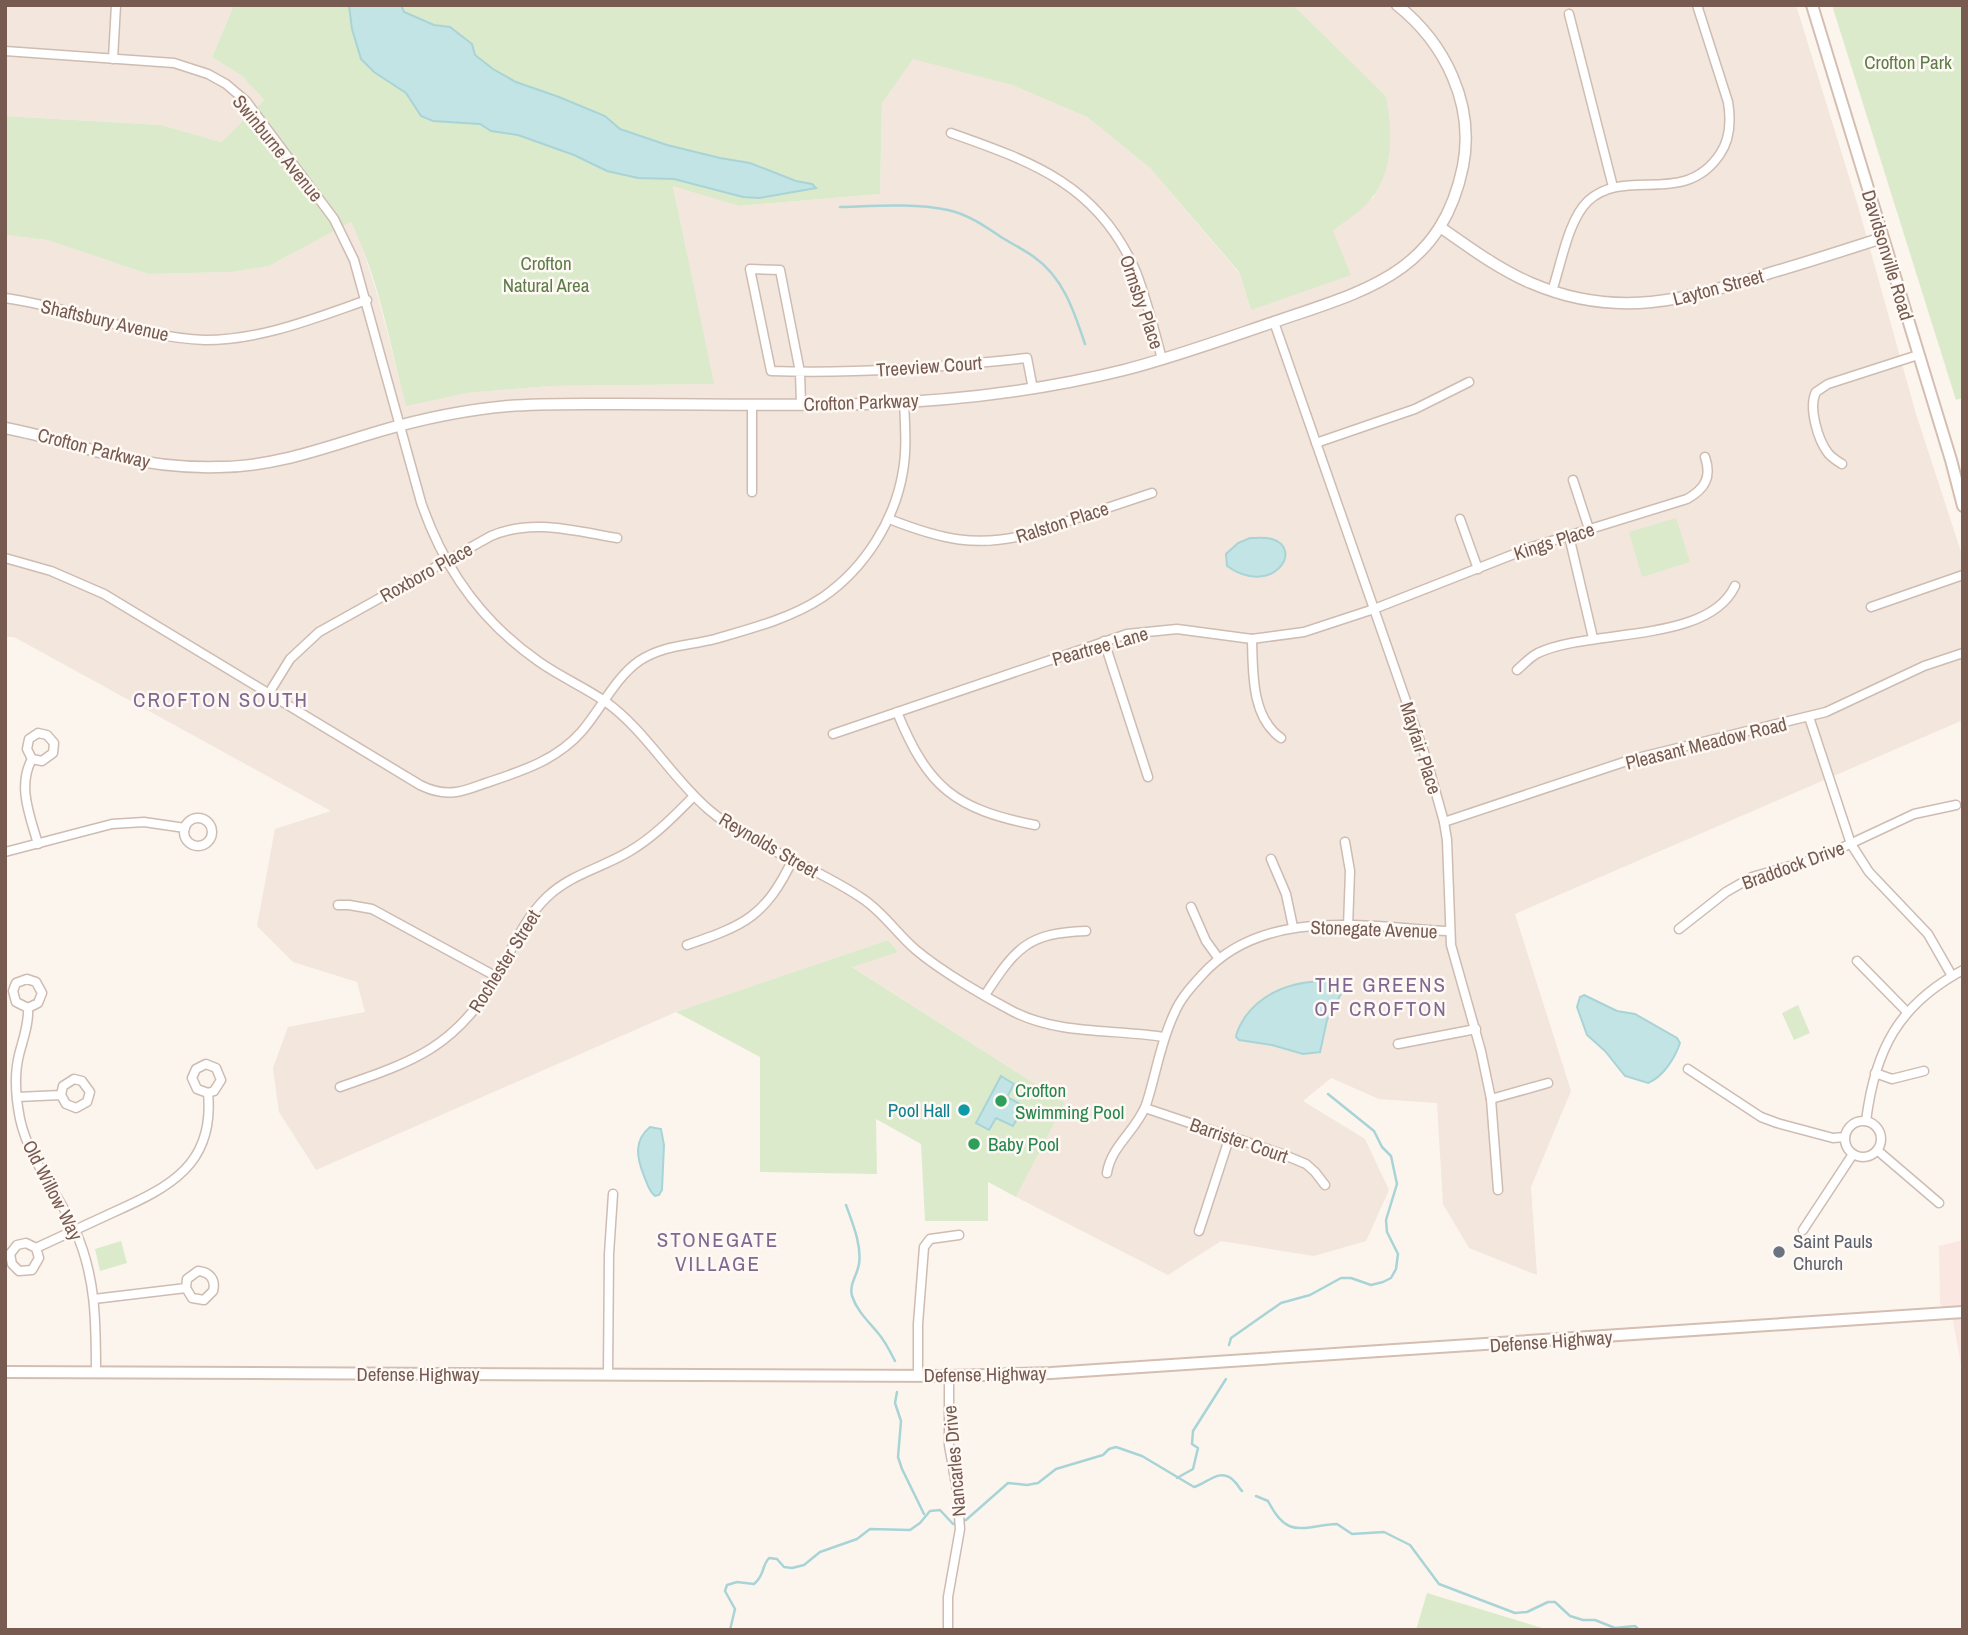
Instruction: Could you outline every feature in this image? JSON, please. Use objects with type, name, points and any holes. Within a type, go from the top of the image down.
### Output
[{"type":"main road","name":"Davidsonville Road","points":[[1812,5],[1963,506]]},
{"type":"main road","name":"Defense Highway","points":[[5,1372],[949,1376],[1157,1368],[1963,1312]]},
{"type":"street","points":[[113,59],[116,5]]},
{"type":"street","name":"Crofton Parkway","points":[[5,428],[150,463],[223,468],[283,460],[401,425],[472,410],[511,406],[904,402],[1033,389],[1162,359],[1354,295],[1378,284],[1409,262],[1440,228],[1458,185],[1464,160],[1462,104],[1455,81],[1436,44],[1424,29],[1397,5]]},
{"type":"street","points":[[1552,291],[1574,223],[1580,211],[1594,196],[1613,187],[1651,187],[1689,179],[1704,172],[1725,146],[1730,118],[1728,102],[1698,5]]},
{"type":"street","points":[[1569,14],[1613,187]]},
{"type":"street","name":"Swinburne Avenue","points":[[5,51],[174,63],[226,83],[246,101],[334,219],[354,260],[401,425]]},
{"type":"street","name":"Ormsby Place","points":[[951,133],[1020,157],[1044,169],[1067,184],[1094,208],[1112,229],[1136,274],[1162,359]]},
{"type":"street","name":"Layton Street","points":[[1440,228],[1504,270],[1552,291],[1601,302],[1635,303],[1674,300],[1709,293],[1882,238]]},
{"type":"street","points":[[800,372],[771,371],[751,269],[780,270],[800,372],[801,404]]},
{"type":"street","name":"Shaftsbury Avenue","points":[[5,298],[87,314],[146,332],[206,340],[266,333],[367,300]]},
{"type":"street","name":"Mayfair Place","points":[[1274,322],[1427,761],[1444,822],[1448,862],[1448,932],[1476,1029],[1491,1099],[1498,1190]]},
{"type":"street","points":[[1842,464],[1828,453],[1824,445],[1812,409],[1816,392],[1828,384],[1918,355]]},
{"type":"street","name":"Treeview Court","points":[[800,372],[884,371],[1027,358],[1033,389]]},
{"type":"street","points":[[1316,443],[1415,409],[1469,382]]},
{"type":"street","points":[[5,558],[51,571],[104,594],[420,785],[443,793],[457,792],[520,772],[552,756],[582,732],[623,676],[648,655],[774,620],[823,597],[860,562],[889,519],[898,495],[904,464],[904,402]]},
{"type":"street","points":[[752,404],[752,492]]},
{"type":"street","name":"Reynolds Street","points":[[401,425],[430,529],[446,561],[477,605],[516,645],[559,675],[605,701],[626,719],[694,796],[725,822],[866,901],[917,951],[1016,1013],[1057,1026],[1137,1032],[1164,1037]]},
{"type":"street","name":"Kings Place","points":[[1374,609],[1513,554],[1687,499],[1707,482],[1709,467],[1705,457]]},
{"type":"street","points":[[1573,480],[1589,529]]},
{"type":"street","name":"Ralston Place","points":[[889,519],[947,539],[991,541],[1023,536],[1152,493]]},
{"type":"street","points":[[1460,519],[1478,569]]},
{"type":"street","name":"Roxboro Place","points":[[269,693],[290,659],[308,640],[491,536],[521,527],[550,527],[617,538]]},
{"type":"street","points":[[1569,536],[1593,638]]},
{"type":"street","points":[[1871,607],[1963,575]]},
{"type":"street","points":[[1517,670],[1538,653],[1593,638],[1682,625],[1717,609],[1729,598],[1735,586]]},
{"type":"street","name":"Peartree Lane","points":[[833,734],[1127,634],[1161,629],[1187,630],[1252,639],[1304,632],[1374,609]]},
{"type":"street","points":[[1252,639],[1254,678],[1260,709],[1271,731],[1281,738]]},
{"type":"street","points":[[1104,641],[1148,777]]},
{"type":"street","name":"Pleasant Meadow Road","points":[[1444,822],[1633,759],[1808,717],[1845,705],[1924,666],[1963,653]]},
{"type":"street","points":[[897,712],[917,756],[951,794],[985,814],[1035,825]]},
{"type":"street","points":[[1808,717],[1851,844],[1869,872],[1928,934],[1952,976]]},
{"type":"street","points":[[33,759],[25,775],[25,786],[29,814],[38,844]]},
{"type":"street","name":"Rochester Street","points":[[340,1087],[398,1067],[433,1049],[462,1026],[479,1006],[497,977],[524,926],[547,897],[579,874],[632,850],[662,828],[694,796]]},
{"type":"street","name":"Braddock Drive","points":[[1679,929],[1726,892],[1752,877],[1822,857],[1901,818],[1956,805]]},
{"type":"street","points":[[5,852],[112,824],[144,822],[185,828]]},
{"type":"street","points":[[1345,842],[1350,871],[1348,927]]},
{"type":"street","points":[[687,945],[729,931],[759,910],[776,891],[793,859]]},
{"type":"street","points":[[1271,859],[1286,894],[1293,927]]},
{"type":"street","points":[[338,905],[372,909],[497,977]]},
{"type":"street","points":[[1191,907],[1206,941],[1219,959]]},
{"type":"street","name":"Stonegate Avenue","points":[[1107,1173],[1113,1153],[1136,1126],[1145,1108],[1164,1037],[1174,1012],[1188,990],[1219,959],[1253,939],[1293,927],[1448,932]]},
{"type":"street","points":[[985,995],[1006,963],[1029,943],[1053,934],[1086,931]]},
{"type":"street","points":[[1857,961],[1907,1012]]},
{"type":"street","points":[[1866,1121],[1875,1073],[1890,1036],[1907,1012],[1928,992],[1963,970]]},
{"type":"street","name":"Old Willow Way","points":[[28,1008],[28,1024],[18,1058],[17,1097],[20,1120],[32,1152],[75,1230],[85,1254],[94,1299],[96,1373]]},
{"type":"street","points":[[1398,1044],[1476,1029]]},
{"type":"street","points":[[1688,1069],[1761,1116],[1833,1138],[1845,1138]]},
{"type":"street","points":[[1875,1073],[1892,1079],[1924,1071]]},
{"type":"street","points":[[1491,1099],[1548,1083]]},
{"type":"street","points":[[36,1248],[164,1188],[189,1166],[205,1136],[209,1121],[208,1093]]},
{"type":"street","points":[[17,1097],[61,1095]]},
{"type":"street","name":"Barrister Court","points":[[1145,1108],[1306,1164],[1325,1185]]},
{"type":"street","points":[[1866,1121],[1880,1131],[1877,1150],[1867,1156],[1853,1154],[1845,1138],[1850,1126],[1866,1121]]},
{"type":"street","points":[[1199,1231],[1230,1136]]},
{"type":"street","points":[[1877,1150],[1939,1203]]},
{"type":"street","points":[[1803,1230],[1853,1154]]},
{"type":"street","points":[[608,1374],[613,1194]]},
{"type":"street","points":[[918,1376],[918,1325],[924,1247],[930,1239],[960,1235]]},
{"type":"street","points":[[94,1299],[186,1288]]},
{"type":"street","name":"Nancarles Drive","points":[[948,1630],[948,1597],[960,1529],[949,1445],[949,1376]]},
{"type":"shaded area","points":[[5,5],[234,5],[212,57],[242,76],[264,100],[221,142],[161,125],[5,116]]},
{"type":"shaded area","points":[[1293,5],[1796,5],[1858,206],[1916,414],[1963,558],[1963,720],[1515,914],[1571,1091],[1531,1187],[1537,1275],[1469,1248],[1443,1204],[1437,1103],[1379,1099],[1331,1078],[1303,1101],[1365,1139],[1389,1190],[1366,1241],[1314,1256],[1221,1241],[1168,1275],[1016,1197],[1065,1103],[851,966],[898,952],[888,940],[676,1012],[316,1170],[279,1112],[273,1068],[288,1027],[365,1012],[357,982],[293,962],[257,926],[275,829],[331,811],[14,637],[5,637],[5,235],[47,240],[148,274],[232,272],[269,266],[351,222],[361,243],[378,297],[406,405],[467,393],[550,386],[713,384],[673,185],[739,206],[880,194],[882,103],[913,58],[1012,85],[1087,117],[1150,168],[1239,273],[1251,310],[1333,231],[1374,197],[1386,96]]},
{"type":"shaded area","points":[[1963,1240],[1963,1375],[1953,1321],[1940,1304],[1939,1246]]},
{"type":"green space","name":"Crofton Natural Area","points":[[234,5],[1293,5],[1386,96],[1390,147],[1381,184],[1360,210],[1333,231],[1351,275],[1251,310],[1239,272],[1150,168],[1087,117],[1012,85],[913,59],[882,103],[880,194],[739,206],[673,186],[714,384],[550,386],[467,393],[406,406],[376,289],[351,222],[269,266],[232,272],[148,274],[47,240],[5,235],[5,116],[161,125],[221,142],[264,100],[242,76],[212,57]]},
{"type":"green space","name":"Crofton Park","points":[[1832,5],[1963,5],[1963,398],[1956,400]]},
{"type":"green space","points":[[1676,518],[1690,562],[1642,577],[1629,532]]},
{"type":"green space","points":[[888,940],[898,952],[852,967],[1065,1103],[1016,1197],[988,1182],[988,1221],[925,1221],[921,1144],[876,1119],[877,1174],[760,1172],[760,1057],[676,1012]]},
{"type":"green space","points":[[1798,1005],[1810,1033],[1794,1040],[1782,1013]]},
{"type":"green space","points":[[121,1241],[127,1263],[100,1271],[95,1249]]},
{"type":"green space","points":[[1427,1593],[1549,1630],[1416,1630]]},
{"type":"water","points":[[349,5],[401,5],[404,12],[434,25],[450,27],[472,44],[475,55],[493,69],[516,82],[605,116],[620,129],[667,145],[750,163],[796,181],[812,184],[816,188],[759,198],[743,197],[674,179],[638,178],[607,171],[574,155],[518,135],[491,131],[480,124],[433,121],[421,116],[406,93],[374,72],[361,59],[352,29]]},
{"type":"water","points":[[1250,538],[1269,538],[1281,544],[1285,552],[1279,568],[1258,577],[1243,574],[1227,566],[1226,554],[1238,543]]},
{"type":"water","points":[[1301,983],[1339,983],[1343,990],[1327,1020],[1320,1052],[1303,1054],[1272,1045],[1239,1040],[1236,1037],[1245,1017],[1270,994]]},
{"type":"water","points":[[1584,995],[1617,1011],[1635,1014],[1677,1038],[1680,1043],[1675,1055],[1659,1076],[1648,1083],[1625,1076],[1605,1051],[1587,1035],[1577,1007],[1580,997]]},
{"type":"water","name":"Crofton Swimming Pool","points":[[1001,1076],[1014,1084],[1007,1097],[1024,1106],[1013,1126],[996,1118],[989,1130],[976,1123]]},
{"type":"water","points":[[650,1127],[661,1129],[664,1145],[662,1190],[655,1196],[648,1187],[638,1156],[641,1138]]},
{"type":"waterway","points":[[840,207],[921,206],[955,212],[976,221],[1030,254],[1053,274],[1072,307],[1085,344]]},
{"type":"waterway","points":[[1229,1345],[1231,1338],[1281,1303],[1310,1295],[1341,1278],[1351,1278],[1371,1285],[1383,1282],[1391,1278],[1396,1269],[1398,1254],[1387,1232],[1386,1220],[1397,1184],[1391,1156],[1382,1147],[1374,1131],[1328,1094]]},
{"type":"waterway","points":[[846,1205],[859,1249],[859,1264],[852,1284],[852,1296],[860,1311],[883,1339],[895,1361]]},
{"type":"waterway","points":[[1177,1478],[1193,1469],[1198,1448],[1192,1444],[1193,1431],[1226,1379]]},
{"type":"waterway","points":[[897,1392],[895,1403],[901,1421],[898,1457],[924,1514]]},
{"type":"waterway","points":[[730,1630],[735,1609],[725,1591],[727,1585],[737,1582],[754,1584],[769,1558],[777,1559],[784,1567],[804,1565],[820,1552],[857,1539],[870,1529],[910,1530],[930,1511],[940,1510],[953,1524],[966,1520],[1008,1483],[1038,1483],[1056,1469],[1103,1455],[1116,1447],[1142,1456],[1194,1487],[1214,1477],[1225,1475],[1242,1491]]},
{"type":"waterway","points":[[1256,1496],[1268,1501],[1282,1521],[1296,1528],[1337,1524],[1352,1534],[1384,1532],[1410,1545],[1439,1584],[1515,1613],[1527,1612],[1548,1602],[1555,1602],[1570,1616],[1595,1620],[1615,1628],[1635,1626],[1639,1630]]},
{"type":"place","name":"Crofton Swimming Pool","points":[[1001,1101]]},
{"type":"place","name":"Pool Hall","points":[[964,1110]]},
{"type":"place","name":"Baby Pool","points":[[974,1144]]},
{"type":"place","name":"Saint Pauls Church","points":[[1779,1252]]},
{"type":"district","name":"CROFTON SOUTH","points":[[221,700]]},
{"type":"district","name":"THE GREENS OF CROFTON","points":[[1381,997]]},
{"type":"district","name":"STONEGATE VILLAGE","points":[[718,1252]]}]
